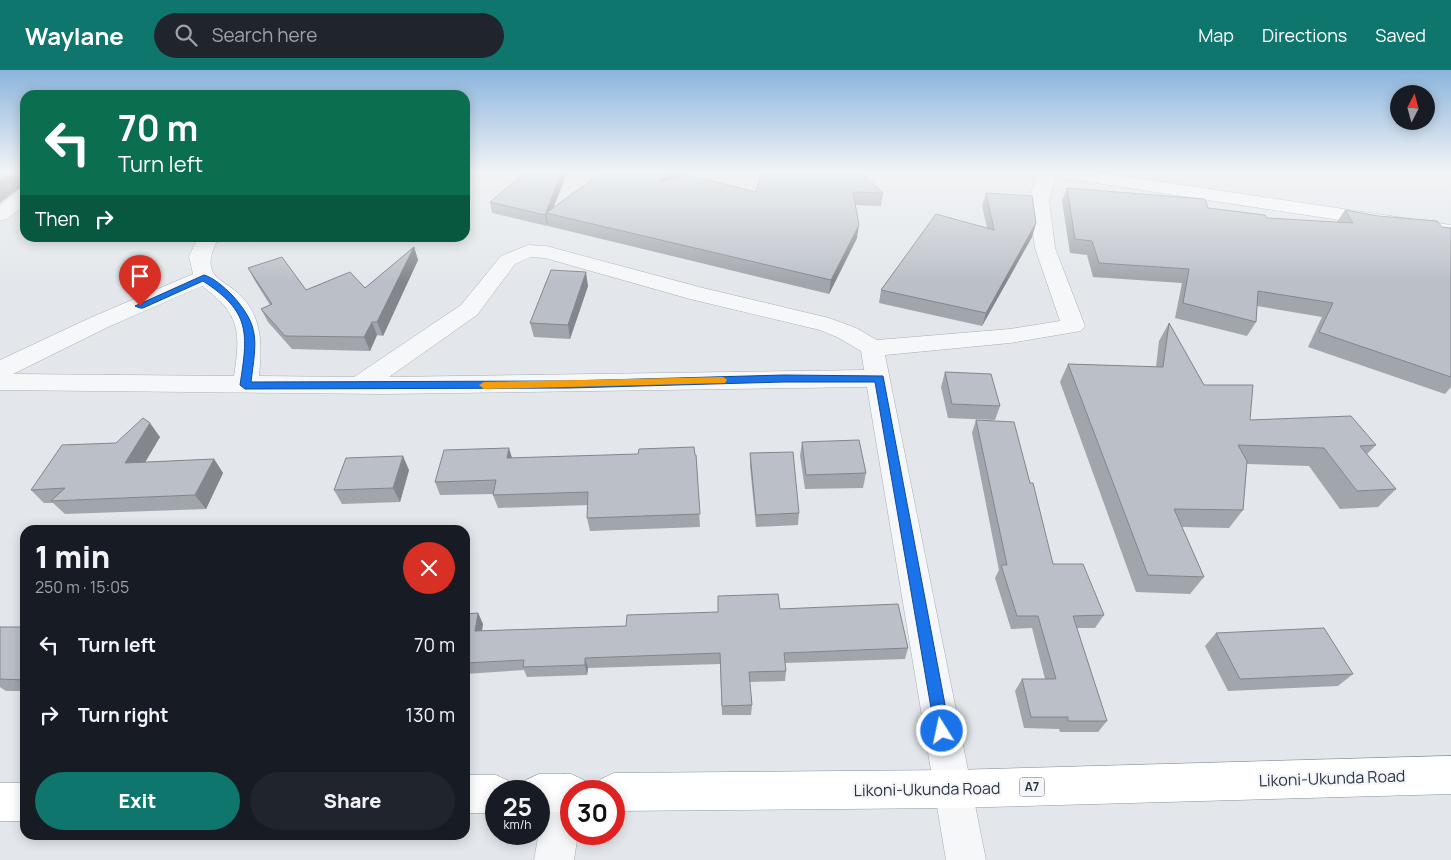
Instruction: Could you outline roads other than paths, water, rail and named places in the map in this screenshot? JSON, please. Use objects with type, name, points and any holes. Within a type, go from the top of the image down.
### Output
[{"type":"highway","points":[[1296,208],[1451,231]]},
{"type":"highway","name":"Likoni-Ukunda Road","points":[[625,792],[953,789],[1451,775]]},
{"type":"highway","points":[[470,794],[485,794]]},
{"type":"highway","points":[[0,802],[20,802]]},
{"type":"street","points":[[872,348],[1010,336],[1073,326],[1045,248],[1040,208]]},
{"type":"street","points":[[206,242],[199,256],[204,277],[222,289],[242,311],[248,324],[251,346],[245,385]]},
{"type":"street","points":[[359,386],[470,310],[508,260],[528,251],[546,252],[698,294],[821,323],[841,329],[859,338],[872,348],[966,860]]},
{"type":"street","points":[[0,370],[100,322],[204,277]]},
{"type":"street","points":[[0,382],[359,386],[569,385],[784,378],[879,378]]},
{"type":"street","points":[[554,860],[558,793]]}]
